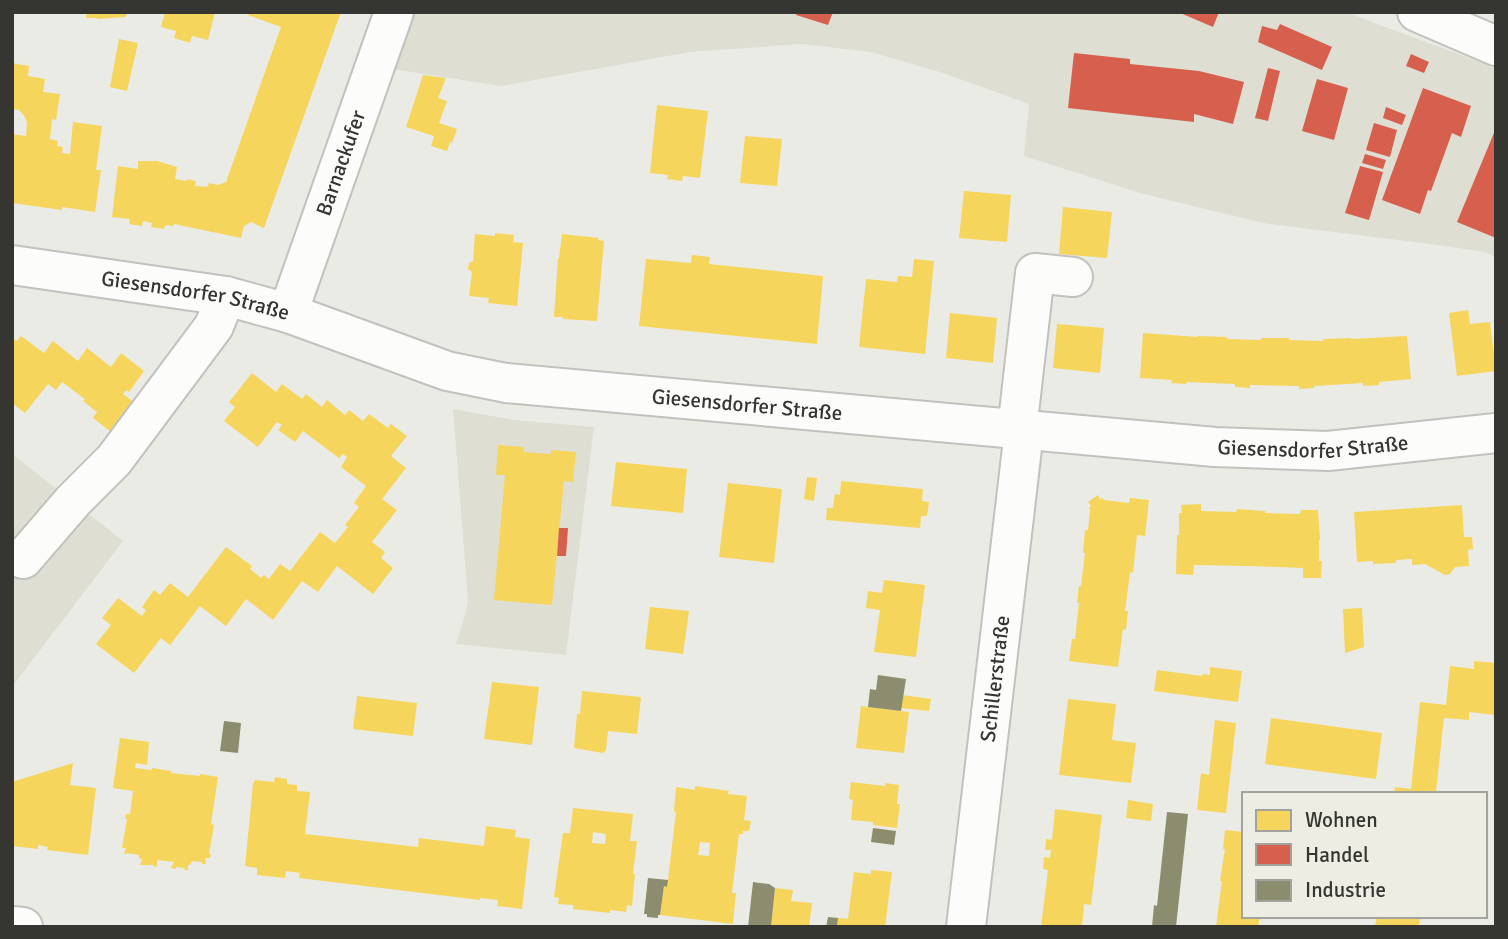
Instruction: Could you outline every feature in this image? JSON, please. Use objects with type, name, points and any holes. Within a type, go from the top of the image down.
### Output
[{"type":"street","name":"Barnackufer","points":[[288,313],[394,12]]},
{"type":"street","points":[[1417,12],[1496,46]]},
{"type":"street","name":"Giesensdorfer Straße","points":[[12,265],[226,296],[288,313],[447,371],[506,383],[1215,447],[1328,451],[1496,433]]},
{"type":"street","name":"Schillerstraße","points":[[966,927],[1035,273],[1073,277]]},
{"type":"street","points":[[23,559],[114,460],[214,326],[226,296]]},
{"type":"street","points":[[12,926],[23,927]]},
{"type":"shaded area","points":[[406,12],[1345,12],[1496,68],[1496,257],[1484,252],[1438,245],[1263,223],[1140,193],[1024,156],[1029,104],[943,73],[871,52],[802,44],[690,52],[501,86],[386,68]]},
{"type":"shaded area","points":[[453,409],[514,420],[594,427],[566,655],[456,644],[468,600]]},
{"type":"shaded area","points":[[12,454],[123,541],[12,687]]},
{"type":"building: Wohnen","points":[[87,12],[127,12],[126,17],[97,19],[86,18]]},
{"type":"building: Wohnen","points":[[165,12],[215,12],[208,40],[192,36],[190,43],[174,38],[176,31],[161,27]]},
{"type":"building: Wohnen","points":[[249,12],[341,12],[264,228],[251,222],[244,226],[241,238],[174,224],[165,225],[164,229],[151,227],[152,223],[143,221],[142,226],[129,224],[130,219],[112,217],[118,166],[138,169],[138,161],[157,161],[177,167],[175,179],[196,181],[195,186],[207,187],[209,183],[218,185],[226,182],[281,27],[248,15]]},
{"type":"building: Wohnen","points":[[119,39],[138,43],[127,91],[110,87]]},
{"type":"building: Wohnen","points":[[12,63],[29,66],[28,76],[45,79],[43,92],[60,94],[56,120],[52,119],[50,139],[58,141],[57,146],[63,147],[62,153],[70,154],[73,122],[102,126],[96,170],[101,170],[95,212],[12,203],[12,134],[26,136],[27,123],[19,110],[12,109]]},
{"type":"building: Wohnen","points":[[423,75],[446,78],[438,98],[447,101],[439,123],[457,129],[447,151],[431,146],[434,136],[406,127]]},
{"type":"building: Wohnen","points":[[657,105],[708,111],[700,178],[683,176],[682,181],[667,179],[668,175],[650,173]]},
{"type":"building: Wohnen","points":[[745,136],[782,139],[777,186],[740,183]]},
{"type":"building: Wohnen","points":[[964,191],[1011,195],[1007,242],[959,238]]},
{"type":"building: Wohnen","points":[[1063,207],[1112,212],[1107,258],[1059,254]]},
{"type":"building: Wohnen","points":[[495,233],[514,235],[513,242],[523,243],[517,306],[488,303],[489,298],[469,296],[472,272],[468,269],[469,263],[473,261],[475,234],[495,236]]},
{"type":"building: Wohnen","points":[[562,234],[599,238],[598,240],[604,241],[597,321],[554,317]]},
{"type":"building: Wohnen","points":[[692,255],[710,257],[709,264],[823,276],[817,344],[639,326],[646,259],[691,263]]},
{"type":"building: Wohnen","points":[[914,259],[934,261],[925,354],[859,347],[866,279],[897,282],[898,276],[912,277]]},
{"type":"building: Wohnen","points":[[1468,310],[1470,324],[1490,322],[1496,371],[1457,376],[1449,313]]},
{"type":"building: Wohnen","points":[[950,313],[997,318],[993,363],[946,358]]},
{"type":"building: Wohnen","points":[[1057,324],[1104,328],[1100,373],[1053,368]]},
{"type":"building: Wohnen","points":[[1143,333],[1227,339],[1289,338],[1323,341],[1407,336],[1411,379],[1379,382],[1379,385],[1363,386],[1363,383],[1299,389],[1299,386],[1250,385],[1250,388],[1235,387],[1235,384],[1186,384],[1171,383],[1172,380],[1140,378]]},
{"type":"building: Wohnen","points":[[21,336],[44,353],[53,341],[78,361],[87,348],[111,367],[121,353],[144,371],[129,392],[126,390],[123,394],[139,406],[116,436],[93,418],[97,412],[83,401],[85,399],[62,382],[56,390],[48,384],[25,413],[12,403],[12,338],[17,341]]},
{"type":"building: Wohnen","points":[[252,373],[276,392],[282,384],[302,399],[306,394],[322,407],[327,400],[345,415],[349,410],[363,421],[369,414],[388,428],[391,424],[407,436],[391,456],[406,468],[382,499],[397,510],[372,542],[385,552],[381,558],[393,568],[373,594],[337,566],[318,592],[302,581],[273,620],[246,599],[226,626],[200,606],[170,645],[161,638],[134,673],[96,644],[111,625],[102,618],[118,598],[142,616],[146,610],[142,607],[154,590],[160,595],[170,583],[188,597],[226,547],[252,566],[250,569],[261,578],[264,575],[269,579],[280,564],[290,571],[320,532],[335,543],[359,507],[354,503],[366,486],[341,467],[347,457],[343,454],[339,458],[303,431],[295,442],[278,430],[282,425],[277,422],[258,447],[224,421],[235,407],[229,402]]},
{"type":"building: Wohnen","points":[[498,445],[524,447],[523,452],[576,452],[573,482],[564,481],[552,605],[494,600],[505,475],[496,475]]},
{"type":"building: Wohnen","points":[[616,462],[687,469],[683,513],[611,506]]},
{"type":"building: Wohnen","points":[[807,477],[817,478],[814,501],[804,499]]},
{"type":"building: Wohnen","points":[[841,481],[923,489],[922,501],[929,502],[927,516],[921,516],[920,528],[826,520],[827,508],[833,508],[835,494],[840,495]]},
{"type":"building: Wohnen","points":[[728,483],[782,489],[774,563],[719,557]]},
{"type":"building: Wohnen","points":[[1098,495],[1100,499],[1129,503],[1130,498],[1149,500],[1145,536],[1137,535],[1133,573],[1130,572],[1125,611],[1128,611],[1126,630],[1123,629],[1118,667],[1069,661],[1072,639],[1075,639],[1077,603],[1085,553],[1085,530],[1088,530],[1091,506],[1088,502]]},
{"type":"building: Wohnen","points":[[1201,504],[1201,511],[1236,512],[1237,509],[1300,514],[1301,510],[1318,510],[1321,578],[1303,578],[1303,568],[1248,566],[1194,565],[1193,575],[1176,574],[1181,505]]},
{"type":"building: Wohnen","points":[[1462,505],[1464,537],[1472,537],[1473,549],[1468,550],[1469,566],[1455,567],[1450,574],[1445,575],[1425,564],[1412,565],[1412,559],[1396,560],[1396,563],[1357,562],[1354,512]]},
{"type":"building: Wohnen","points":[[884,580],[925,585],[916,657],[874,652],[880,610],[866,608],[868,591],[882,593]]},
{"type":"building: Wohnen","points":[[650,607],[689,611],[683,654],[645,649]]},
{"type":"building: Wohnen","points":[[1362,608],[1364,647],[1345,653],[1343,609]]},
{"type":"building: Wohnen","points":[[1474,661],[1496,663],[1494,715],[1469,712],[1469,720],[1444,718],[1436,792],[1394,792],[1395,787],[1411,789],[1420,702],[1446,705],[1450,666],[1474,669]]},
{"type":"building: Wohnen","points":[[1210,667],[1242,671],[1238,702],[1154,691],[1157,670],[1202,676],[1210,675]]},
{"type":"building: Wohnen","points":[[492,682],[539,687],[532,745],[484,739]]},
{"type":"building: Wohnen","points":[[582,691],[641,697],[637,734],[608,731],[606,750],[603,753],[574,748]]},
{"type":"building: Wohnen","points":[[902,695],[931,699],[929,711],[901,708]]},
{"type":"building: Wohnen","points":[[357,696],[417,703],[413,736],[353,729]]},
{"type":"building: Wohnen","points":[[1068,699],[1116,704],[1112,740],[1136,743],[1131,783],[1059,775]]},
{"type":"building: Wohnen","points":[[861,706],[909,712],[904,753],[856,748]]},
{"type":"building: Wohnen","points":[[1271,718],[1382,733],[1376,779],[1265,764]]},
{"type":"building: Wohnen","points":[[1215,720],[1236,723],[1226,813],[1197,810],[1201,773],[1209,775]]},
{"type":"building: Wohnen","points":[[120,738],[149,742],[147,765],[136,763],[135,768],[218,777],[211,824],[214,825],[211,854],[210,858],[205,858],[206,864],[192,861],[188,870],[171,868],[174,862],[157,860],[157,867],[140,865],[142,859],[139,855],[124,854],[126,848],[122,848],[125,819],[126,814],[130,814],[133,791],[113,788]]},
{"type":"building: Wohnen","points":[[73,763],[70,785],[96,788],[88,855],[47,850],[48,847],[38,845],[38,849],[12,846],[12,782]]},
{"type":"building: Wohnen","points":[[275,777],[287,779],[287,784],[297,785],[297,791],[310,792],[305,834],[418,847],[419,838],[484,846],[486,826],[516,830],[515,837],[530,839],[522,909],[497,906],[498,900],[299,878],[300,873],[286,871],[285,878],[257,875],[257,868],[245,866],[253,784],[255,780],[274,782]]},
{"type":"building: Wohnen","points":[[851,782],[899,785],[897,828],[851,820]]},
{"type":"building: Wohnen","points":[[695,786],[747,796],[744,820],[751,821],[749,831],[739,834],[732,893],[736,893],[733,924],[660,915],[664,886],[667,887],[668,880],[676,812],[676,787],[695,790]],"holes":[[[700,842],[710,843],[709,856],[698,855]]]},
{"type":"building: Wohnen","points":[[1128,800],[1153,804],[1151,821],[1126,818]]},
{"type":"building: Wohnen","points":[[573,808],[633,814],[630,841],[637,841],[635,874],[632,906],[627,905],[626,912],[573,909],[573,905],[558,904],[559,898],[554,897],[563,833],[570,833]],"holes":[[[593,832],[606,834],[605,844],[592,843]]]},
{"type":"building: Wohnen","points":[[1055,809],[1102,815],[1091,905],[1084,904],[1082,927],[1041,927],[1048,870],[1043,869],[1044,857],[1050,858],[1051,850],[1045,850],[1046,839],[1052,840]]},
{"type":"building: Wohnen","points":[[1225,830],[1242,832],[1242,918],[1260,918],[1258,927],[1216,927]]},
{"type":"building: Wohnen","points":[[871,870],[892,872],[885,927],[837,927],[838,918],[848,919],[854,872],[871,874]]},
{"type":"building: Wohnen","points":[[775,888],[793,890],[791,901],[812,903],[809,927],[771,927]]},
{"type":"building: Wohnen","points":[[1377,918],[1420,918],[1419,927],[1375,927]]},
{"type":"building: Handel","points":[[797,12],[833,12],[828,25],[796,15]]},
{"type":"building: Handel","points":[[1178,12],[1219,12],[1213,27]]},
{"type":"building: Handel","points":[[1280,24],[1332,47],[1322,70],[1258,42],[1262,26],[1277,30]]},
{"type":"building: Handel","points":[[1074,53],[1130,59],[1130,64],[1199,71],[1244,82],[1233,124],[1194,114],[1194,122],[1068,108]]},
{"type":"building: Handel","points":[[1411,54],[1429,62],[1424,73],[1406,66]]},
{"type":"building: Handel","points":[[1268,68],[1280,71],[1268,121],[1255,118]]},
{"type":"building: Handel","points":[[1317,79],[1348,88],[1334,140],[1302,131]]},
{"type":"building: Handel","points":[[1423,88],[1471,106],[1461,137],[1452,133],[1420,214],[1382,200]]},
{"type":"building: Handel","points":[[1386,107],[1406,115],[1402,125],[1383,118]]},
{"type":"building: Handel","points":[[1374,123],[1397,130],[1390,157],[1366,150]]},
{"type":"building: Handel","points":[[1496,128],[1496,238],[1457,222]]},
{"type":"building: Handel","points":[[1365,154],[1386,160],[1383,169],[1362,163]]},
{"type":"building: Handel","points":[[1360,166],[1383,172],[1369,220],[1345,213]]},
{"type":"building: Handel","points":[[559,528],[568,528],[566,556],[557,556]]},
{"type":"building: Industrie","points":[[878,675],[906,679],[901,711],[868,707],[870,689],[876,690]]},
{"type":"building: Industrie","points":[[224,721],[241,723],[238,753],[220,751]]},
{"type":"building: Industrie","points":[[1167,812],[1188,814],[1176,927],[1152,927],[1154,905],[1157,906]]},
{"type":"building: Industrie","points":[[873,828],[896,831],[894,845],[871,842]]},
{"type":"building: Industrie","points":[[648,878],[668,880],[667,887],[664,886],[658,918],[644,914]]},
{"type":"building: Industrie","points":[[753,882],[769,884],[775,888],[771,927],[748,927]]},
{"type":"building: Industrie","points":[[828,917],[838,918],[837,927],[826,927]]}]
